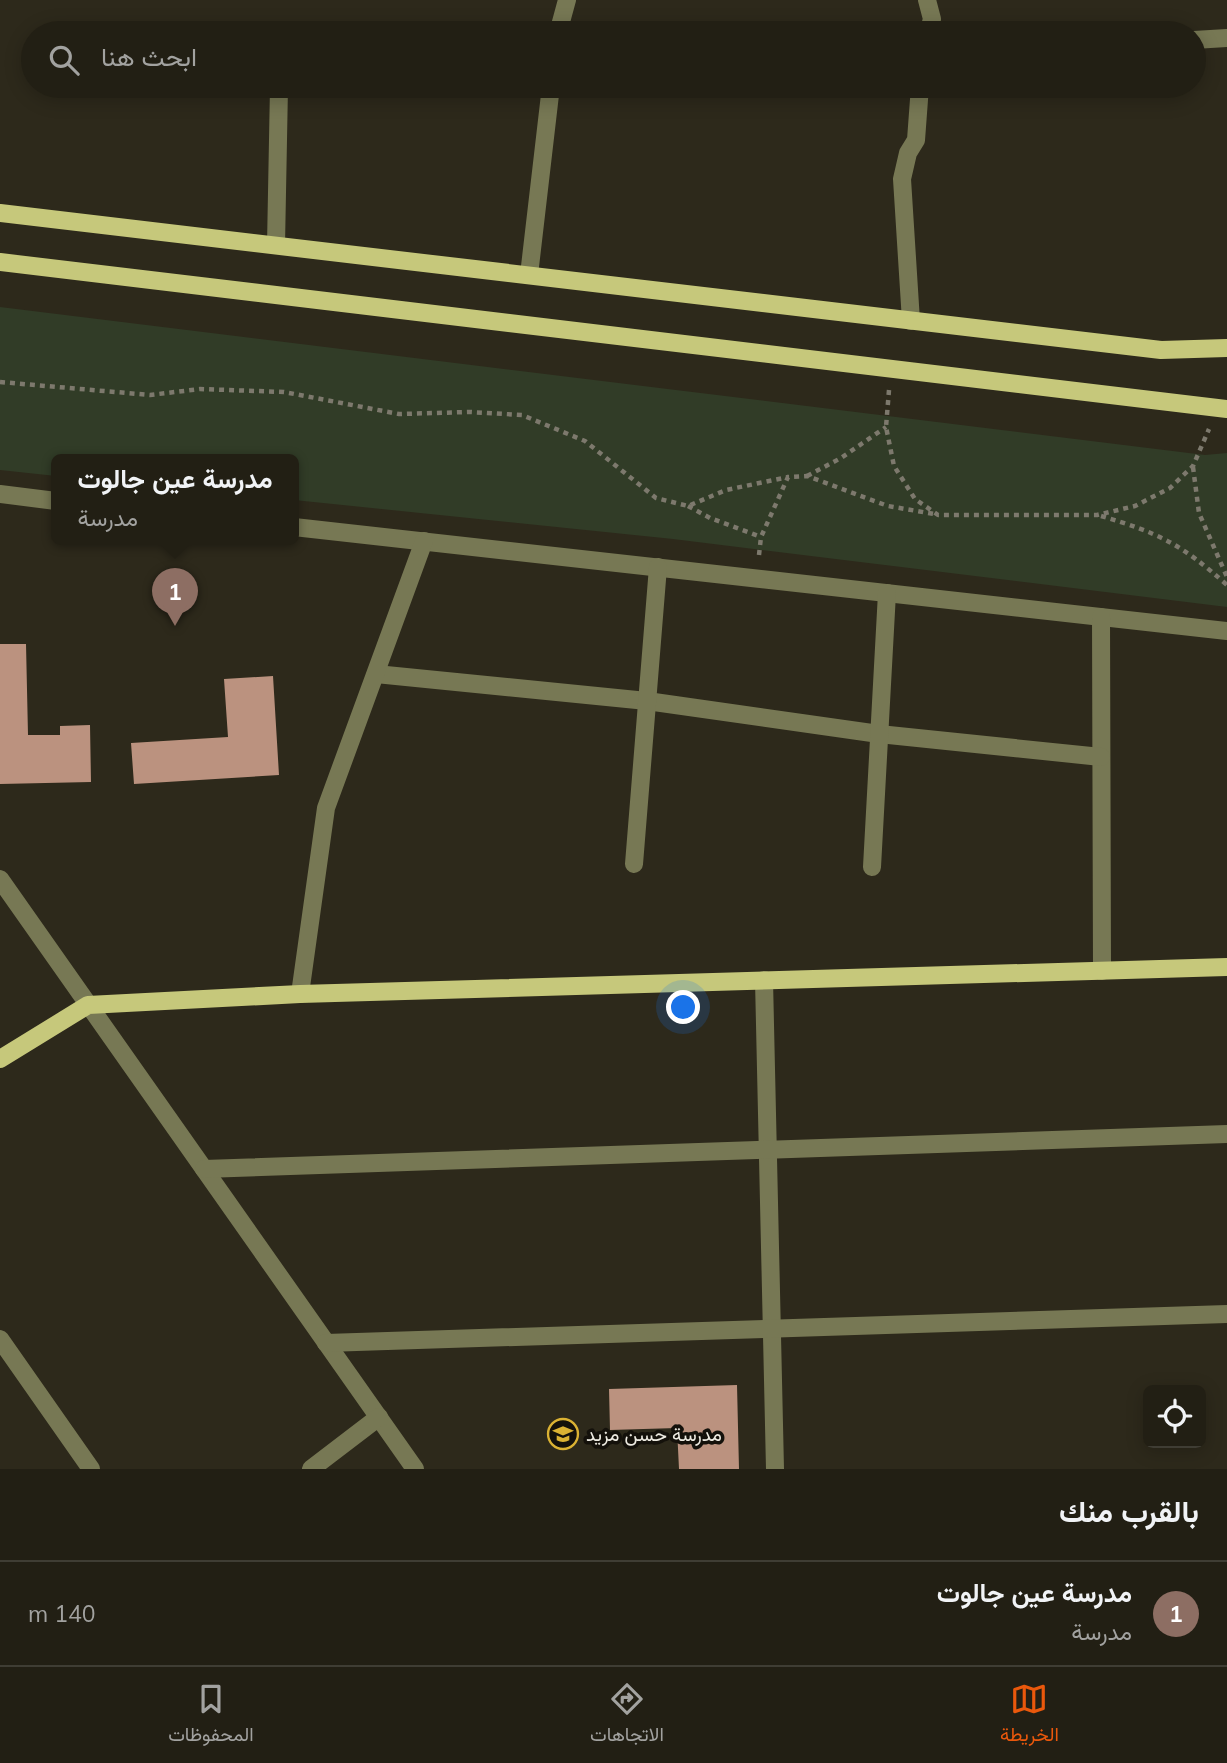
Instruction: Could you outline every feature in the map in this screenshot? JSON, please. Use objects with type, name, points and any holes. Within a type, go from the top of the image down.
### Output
[{"type":"main road","points":[[0,213],[1161,350],[1227,348]]},
{"type":"main road","points":[[0,262],[1223,408]]},
{"type":"main road","points":[[0,1059],[89,1004],[300,993],[1227,967]]},
{"type":"street","points":[[561,21],[567,0]]},
{"type":"street","points":[[927,0],[931,21]]},
{"type":"street","points":[[1206,39],[1227,38]]},
{"type":"street","points":[[276,245],[279,98]]},
{"type":"street","points":[[529,275],[550,98]]},
{"type":"street","points":[[911,321],[902,179],[908,153],[916,140],[919,98]]},
{"type":"street","points":[[0,494],[51,499]]},
{"type":"street","points":[[299,528],[1227,631]]},
{"type":"street","points":[[300,993],[326,808],[424,541]]},
{"type":"street","points":[[634,864],[657,567]]},
{"type":"street","points":[[872,867],[887,593]]},
{"type":"street","points":[[1101,617],[1102,971]]},
{"type":"street","points":[[376,674],[647,701],[879,734],[1101,757]]},
{"type":"street","points":[[0,879],[415,1469]]},
{"type":"street","points":[[764,980],[775,1469]]},
{"type":"street","points":[[204,1168],[1227,1134]]},
{"type":"street","points":[[326,1342],[1227,1314]]},
{"type":"street","points":[[0,1339],[91,1469]]},
{"type":"street","points":[[311,1469],[379,1417]]},
{"type":"path","points":[[891,368],[886,427],[894,466],[915,499],[938,515]]},
{"type":"path","points":[[0,382],[150,395],[200,389],[284,392],[399,414],[470,412],[522,415],[585,441],[656,498],[688,506],[710,519],[761,537]]},
{"type":"path","points":[[688,506],[726,490],[788,477],[807,476],[888,506],[938,515],[1097,515],[1135,506],[1170,488],[1193,466],[1223,408]]},
{"type":"path","points":[[807,476],[841,458],[886,427]]},
{"type":"path","points":[[1193,466],[1199,513],[1227,577]]},
{"type":"path","points":[[756,578],[761,537],[788,477]]},
{"type":"path","points":[[1097,515],[1149,530],[1189,551],[1227,584]]},
{"type":"green space","points":[[0,307],[1205,455],[1227,453],[1227,607],[673,539],[299,501],[299,454],[51,454],[51,475],[0,470]]},
{"type":"building","points":[[0,644],[26,644],[28,735],[60,735],[60,726],[90,725],[91,782],[0,784]]},
{"type":"building","points":[[273,676],[279,775],[134,784],[131,743],[228,737],[224,679]]},
{"type":"building","points":[[737,1385],[739,1469],[679,1469],[677,1428],[610,1430],[609,1389]]},
{"type":"place","name":"مدرسة عين جالوت","points":[[175,626]]},
{"type":"place","name":"مدرسة حسن مزيد","points":[[563,1434]]}]
